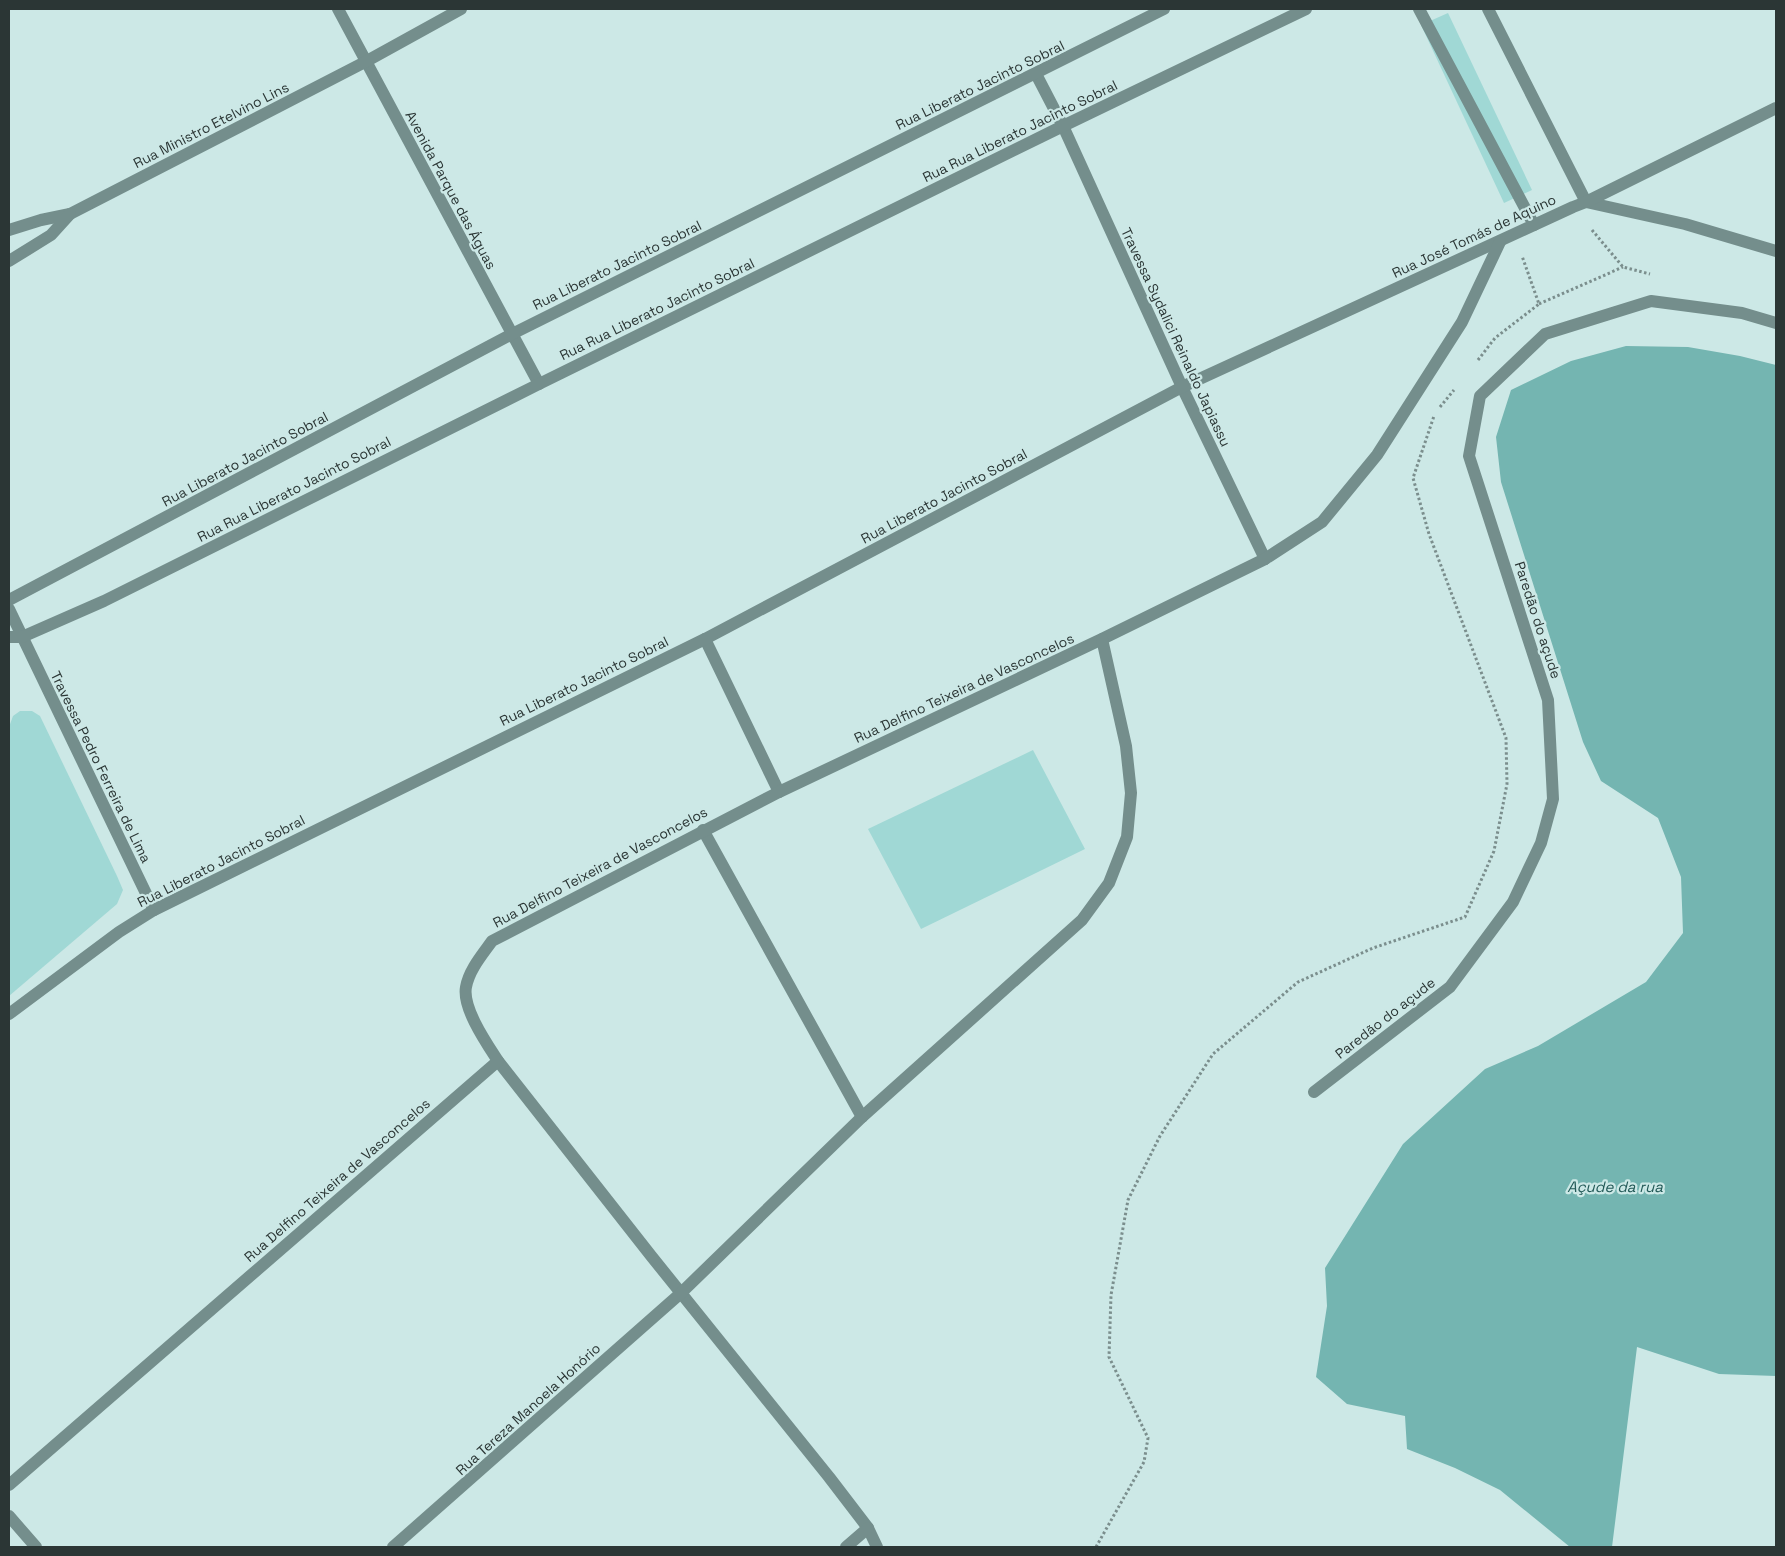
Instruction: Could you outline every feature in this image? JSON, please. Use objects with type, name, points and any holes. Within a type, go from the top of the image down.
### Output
[{"type":"street","name":"Avenida Parque das Águas","points":[[338,9],[539,384]]},
{"type":"street","name":"Rua Ministro Etelvino Lins","points":[[9,230],[41,220],[70,214],[366,62],[462,9]]},
{"type":"street","name":"Rua Liberato Jacinto Sobral","points":[[9,600],[512,334],[1164,9]]},
{"type":"street","name":"Rua Rua Liberato Jacinto Sobral","points":[[15,637],[104,601],[539,384],[1063,126],[1306,9]]},
{"type":"street","points":[[1419,9],[1534,225]]},
{"type":"street","points":[[1488,9],[1586,202],[1685,224],[1776,251]]},
{"type":"street","name":"Travessa Sydalici Reinaldo Japiassu","points":[[1036,74],[1063,126],[1182,387],[1265,559]]},
{"type":"street","name":"Rua José Tomás de Aquino","points":[[1182,387],[1500,242],[1573,206],[1586,202],[1776,108]]},
{"type":"street","name":"Rua Ministro Etelvino Lins","points":[[9,261],[51,235],[70,214]]},
{"type":"street","name":"Rua Delfino Teixeira de Vasconcelos","points":[[9,1485],[498,1061],[479,1032],[469,1008],[466,988],[474,965],[492,941],[779,792],[1102,639],[1265,559],[1322,522],[1377,455],[1462,322],[1500,242]]},
{"type":"street","name":"Paredão do açude","points":[[1314,1092],[1450,987],[1513,902],[1541,843],[1553,799],[1548,700],[1469,456],[1480,396],[1546,334],[1651,301],[1742,313],[1776,324]]},
{"type":"street","name":"Rua Liberato Jacinto Sobral","points":[[9,1014],[119,932],[154,910],[705,639],[1182,387]]},
{"type":"street","name":"Travessa Pedro Ferreira de Lima","points":[[9,609],[15,637],[154,910]]},
{"type":"street","points":[[705,639],[779,792]]},
{"type":"street","name":"Rua Tereza Manoela Honório","points":[[393,1547],[682,1293],[862,1117],[1082,920],[1109,883],[1127,837],[1131,793],[1126,746],[1102,639]]},
{"type":"street","points":[[703,830],[862,1117]]},
{"type":"street","points":[[498,1061],[829,1477],[868,1528],[877,1547]]},
{"type":"street","points":[[9,1516],[36,1547]]},
{"type":"street","points":[[846,1547],[868,1528]]},
{"type":"path","points":[[1573,206],[1623,267],[1652,275]]},
{"type":"path","points":[[1514,235],[1539,304]]},
{"type":"path","points":[[1478,361],[1496,338],[1539,304],[1623,267]]},
{"type":"path","points":[[1096,1547],[1144,1462],[1148,1438],[1109,1357],[1111,1294],[1128,1200],[1160,1136],[1213,1054],[1298,982],[1373,948],[1465,917],[1494,850],[1507,784],[1506,738],[1429,534],[1413,478],[1435,413],[1459,383]]},
{"type":"shaded area","points":[[1448,13],[1532,190],[1504,203],[1421,25]]},
{"type":"shaded area","points":[[20,711],[32,711],[40,716],[123,890],[117,904],[9,996],[9,727],[13,716]]},
{"type":"shaded area","points":[[1033,750],[1085,849],[921,929],[868,829]]},
{"type":"water","name":"Açude da rua","points":[[1626,346],[1688,347],[1740,356],[1776,365],[1776,1376],[1719,1374],[1637,1347],[1612,1547],[1570,1547],[1500,1490],[1455,1468],[1407,1449],[1405,1416],[1347,1404],[1316,1377],[1327,1306],[1325,1268],[1403,1144],[1485,1069],[1538,1046],[1646,982],[1683,933],[1681,877],[1658,818],[1601,781],[1583,742],[1501,482],[1496,437],[1511,390],[1571,361]]}]
